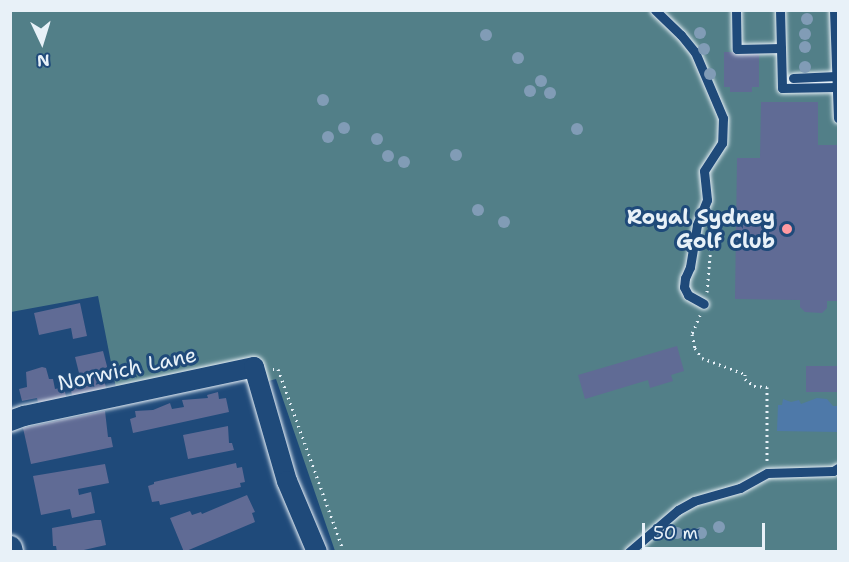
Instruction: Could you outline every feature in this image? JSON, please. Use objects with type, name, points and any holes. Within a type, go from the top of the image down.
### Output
[{"type":"street","name":"Norwich Lane","points":[[10,421],[24,416],[254,367]]},
{"type":"street","points":[[254,367],[287,481],[317,552]]},
{"type":"lane","points":[[656,10],[681,34],[694,52],[723,118],[722,143],[704,171],[707,200],[697,225],[684,287],[688,295],[704,304]]},
{"type":"lane","points":[[736,10],[737,49],[781,48]]},
{"type":"lane","points":[[780,10],[782,88],[836,87]]},
{"type":"lane","points":[[834,10],[838,118]]},
{"type":"lane","points":[[794,78],[836,76]]},
{"type":"lane","points":[[629,552],[678,510],[712,495],[746,486],[767,473],[838,468]]},
{"type":"path","points":[[254,367],[278,369],[344,552]]},
{"type":"path","points":[[733,371],[745,374],[745,379],[754,386],[767,387],[767,473]]},
{"type":"green space","name":"Royal Sydney Golf Club","points":[[10,11],[838,11],[838,551],[335,551],[276,379],[261,383],[259,361],[117,393],[98,296],[11,312]]},
{"type":"water","points":[[817,398],[827,399],[833,406],[838,406],[838,432],[777,431],[778,405],[782,405],[783,399],[791,402],[799,400],[801,404]]},
{"type":"building","points":[[724,52],[759,52],[759,87],[752,87],[752,92],[730,92],[730,87],[724,87]]},
{"type":"building","name":"Royal Sydney Golf Club","points":[[761,102],[818,102],[818,145],[838,145],[838,301],[827,301],[827,308],[822,313],[805,312],[800,307],[800,300],[735,299],[737,158],[760,158]]},
{"type":"building","points":[[80,303],[87,336],[73,339],[71,328],[39,335],[34,313]]},
{"type":"building","points":[[677,346],[684,371],[671,375],[673,381],[650,388],[648,380],[585,399],[578,375]]},
{"type":"building","points":[[103,351],[108,370],[102,371],[107,392],[73,399],[68,379],[80,377],[75,357]]},
{"type":"building","points":[[806,366],[838,366],[838,392],[806,392]]},
{"type":"building","points":[[46,368],[49,379],[53,379],[55,389],[64,387],[67,401],[39,407],[37,398],[22,401],[19,389],[27,387],[26,372]]},
{"type":"building","points":[[218,392],[219,399],[226,398],[229,412],[133,433],[130,419],[136,417],[135,411],[153,410],[170,403],[172,409],[184,407],[182,400],[208,398],[207,395]]},
{"type":"building","points":[[105,411],[108,437],[111,437],[113,447],[31,464],[23,428]]},
{"type":"building","points":[[228,426],[229,443],[232,443],[234,450],[188,459],[183,435]]},
{"type":"building","points":[[236,463],[237,468],[242,467],[245,482],[240,483],[241,487],[160,505],[159,501],[152,502],[148,486],[154,482]]},
{"type":"building","points":[[105,464],[109,483],[78,489],[79,495],[91,492],[95,513],[72,518],[70,509],[41,515],[33,476]]},
{"type":"building","points":[[247,495],[255,512],[252,513],[255,522],[184,552],[170,518],[190,511],[192,515],[201,512],[202,514]]},
{"type":"building","points":[[101,520],[106,545],[75,552],[57,552],[56,546],[53,546],[52,528]]},
{"type":"place","name":"Royal Sydney Golf Club","points":[[787,229]]}]
